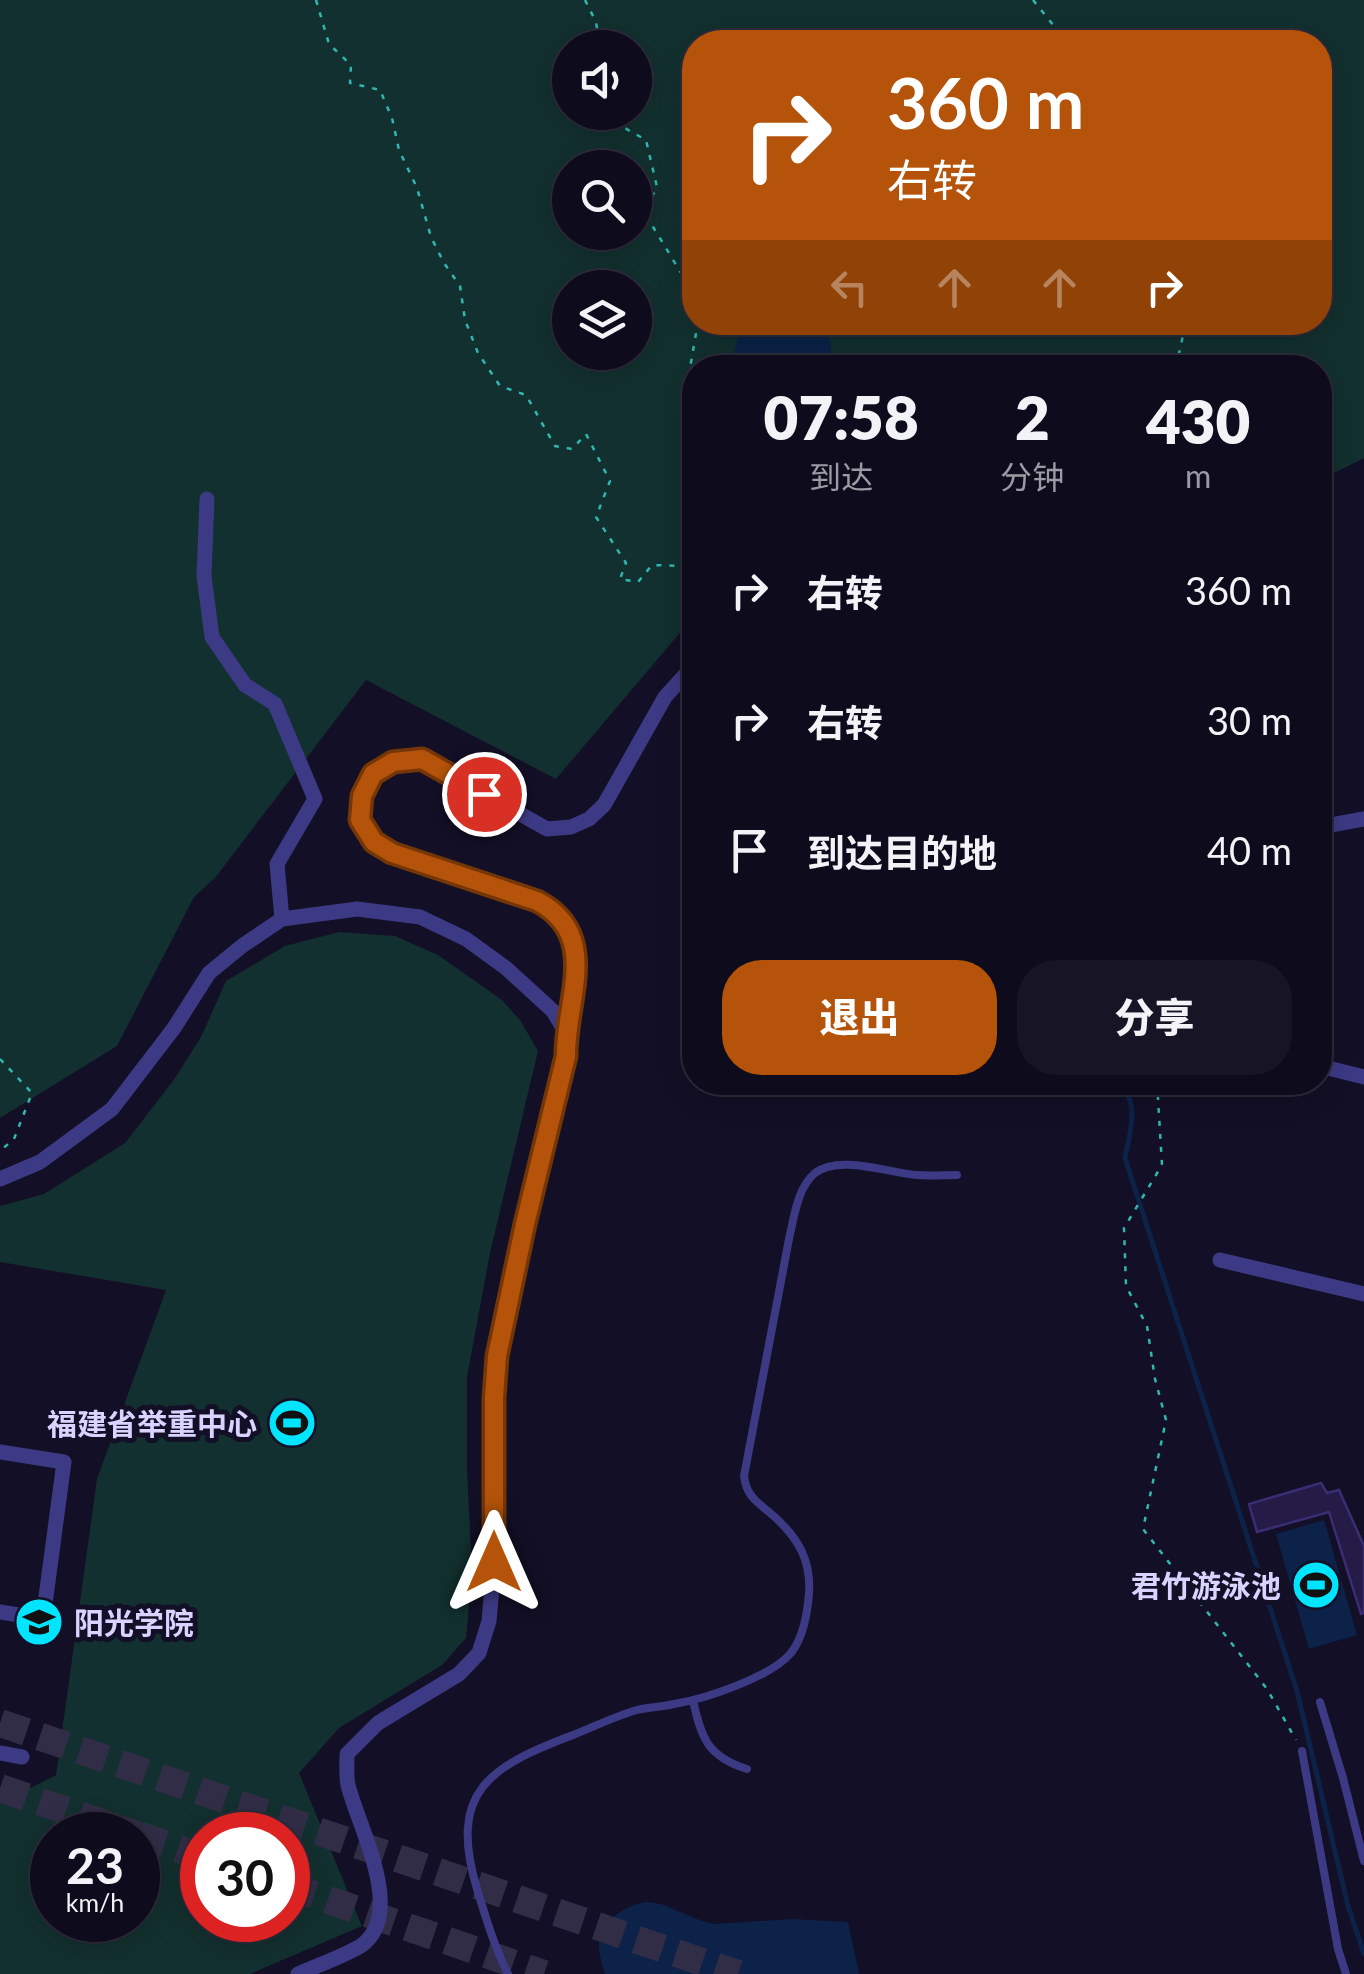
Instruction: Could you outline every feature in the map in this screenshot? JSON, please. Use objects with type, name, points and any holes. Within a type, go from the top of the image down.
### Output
[{"type":"street","points":[[206,499],[204,576],[212,637],[245,685],[275,704],[315,799],[277,864],[282,919]]},
{"type":"street","points":[[298,1974],[362,1944],[376,1928],[382,1898],[347,1782],[347,1754],[378,1724],[459,1674],[479,1653],[489,1621],[494,1562],[497,1356],[566,1056],[576,977],[575,948],[566,924],[551,908],[392,853],[374,842],[360,820],[362,796],[373,774],[393,762],[422,759],[547,829],[571,828],[589,820],[604,806],[666,697],[682,679]]},
{"type":"street","points":[[1332,824],[1364,819]]},
{"type":"street","points":[[0,1179],[40,1162],[112,1108],[174,1028],[209,974],[282,919],[357,909],[420,918],[466,940],[506,968],[553,1012],[566,1033]]},
{"type":"street","points":[[1332,1069],[1364,1077]]},
{"type":"street","points":[[1220,1260],[1364,1294]]},
{"type":"street","points":[[0,1452],[64,1462],[44,1619],[0,1612]]},
{"type":"street","points":[[0,1753],[22,1757]]},
{"type":"lane","points":[[508,1974],[495,1947],[466,1848],[468,1820],[476,1795],[496,1774],[544,1746],[636,1710],[715,1695],[784,1660],[800,1639],[810,1575],[805,1553],[784,1525],[750,1496],[744,1476],[789,1239],[804,1186],[815,1173],[832,1165],[916,1175],[957,1175]]},
{"type":"lane","points":[[693,1700],[707,1745],[722,1758],[747,1769]]},
{"type":"lane","points":[[1320,1702],[1364,1861]]},
{"type":"lane","points":[[1302,1752],[1346,1974]]},
{"type":"path","points":[[316,0],[329,44],[351,65],[350,83],[380,90],[431,237],[460,286],[465,320],[478,353],[500,386],[526,395],[555,446],[572,449],[586,434],[610,481],[596,517],[626,563],[620,579],[638,582],[652,565],[682,567]]},
{"type":"path","points":[[585,0],[597,30]]},
{"type":"path","points":[[1034,0],[1058,30]]},
{"type":"path","points":[[629,130],[646,140],[657,187],[644,212],[682,275]]},
{"type":"path","points":[[0,1060],[32,1094],[14,1139],[0,1151]]},
{"type":"path","points":[[1158,1095],[1162,1165],[1124,1228],[1126,1286],[1148,1326],[1155,1379],[1166,1420],[1142,1529],[1268,1689],[1302,1752]]},
{"type":"green space","points":[[0,0],[1364,0],[1364,458],[1332,474],[1332,355],[682,355],[682,630],[556,779],[366,680],[215,878],[194,897],[117,1046],[0,1118]]},
{"type":"green space","name":"福建省举重中心","points":[[339,932],[395,936],[438,955],[502,1000],[520,1020],[538,1051],[490,1253],[467,1377],[472,1573],[466,1638],[442,1665],[339,1728],[299,1773],[362,1926],[250,1974],[0,1974],[0,1803],[56,1775],[97,1479],[166,1290],[0,1262],[0,1206],[44,1194],[125,1143],[201,1037],[226,981],[285,946]]},
{"type":"water","points":[[738,335],[829,335],[832,355],[734,355]]},
{"type":"water","name":"君竹游泳池","points":[[1324,1520],[1357,1635],[1309,1649],[1276,1534]]},
{"type":"water","points":[[647,1902],[715,1924],[792,1919],[848,1922],[859,1974],[605,1974],[599,1946],[605,1927],[624,1910]]},
{"type":"building","points":[[1321,1483],[1327,1493],[1339,1490],[1364,1546],[1361,1614],[1329,1512],[1257,1532],[1249,1504]]},
{"type":"waterway","points":[[1128,1095],[1132,1119],[1125,1158],[1297,1691],[1348,1906],[1364,1954]]},
{"type":"tunnel","points":[[0,1723],[738,1974]]},
{"type":"tunnel","points":[[0,1788],[70,1812]]},
{"type":"tunnel","points":[[160,1843],[180,1849]]},
{"type":"tunnel","points":[[310,1894],[544,1974]]},
{"type":"place","name":"福建省举重中心","points":[[292,1423]]},
{"type":"place","name":"君竹游泳池","points":[[1316,1585]]},
{"type":"place","name":"阳光学院","points":[[39,1622]]},
{"type":"route","points":[[484,794],[422,759],[393,762],[373,774],[362,796],[360,820],[374,842],[392,853],[551,908],[566,924],[575,948],[576,977],[566,1056],[497,1356],[494,1562]]}]
